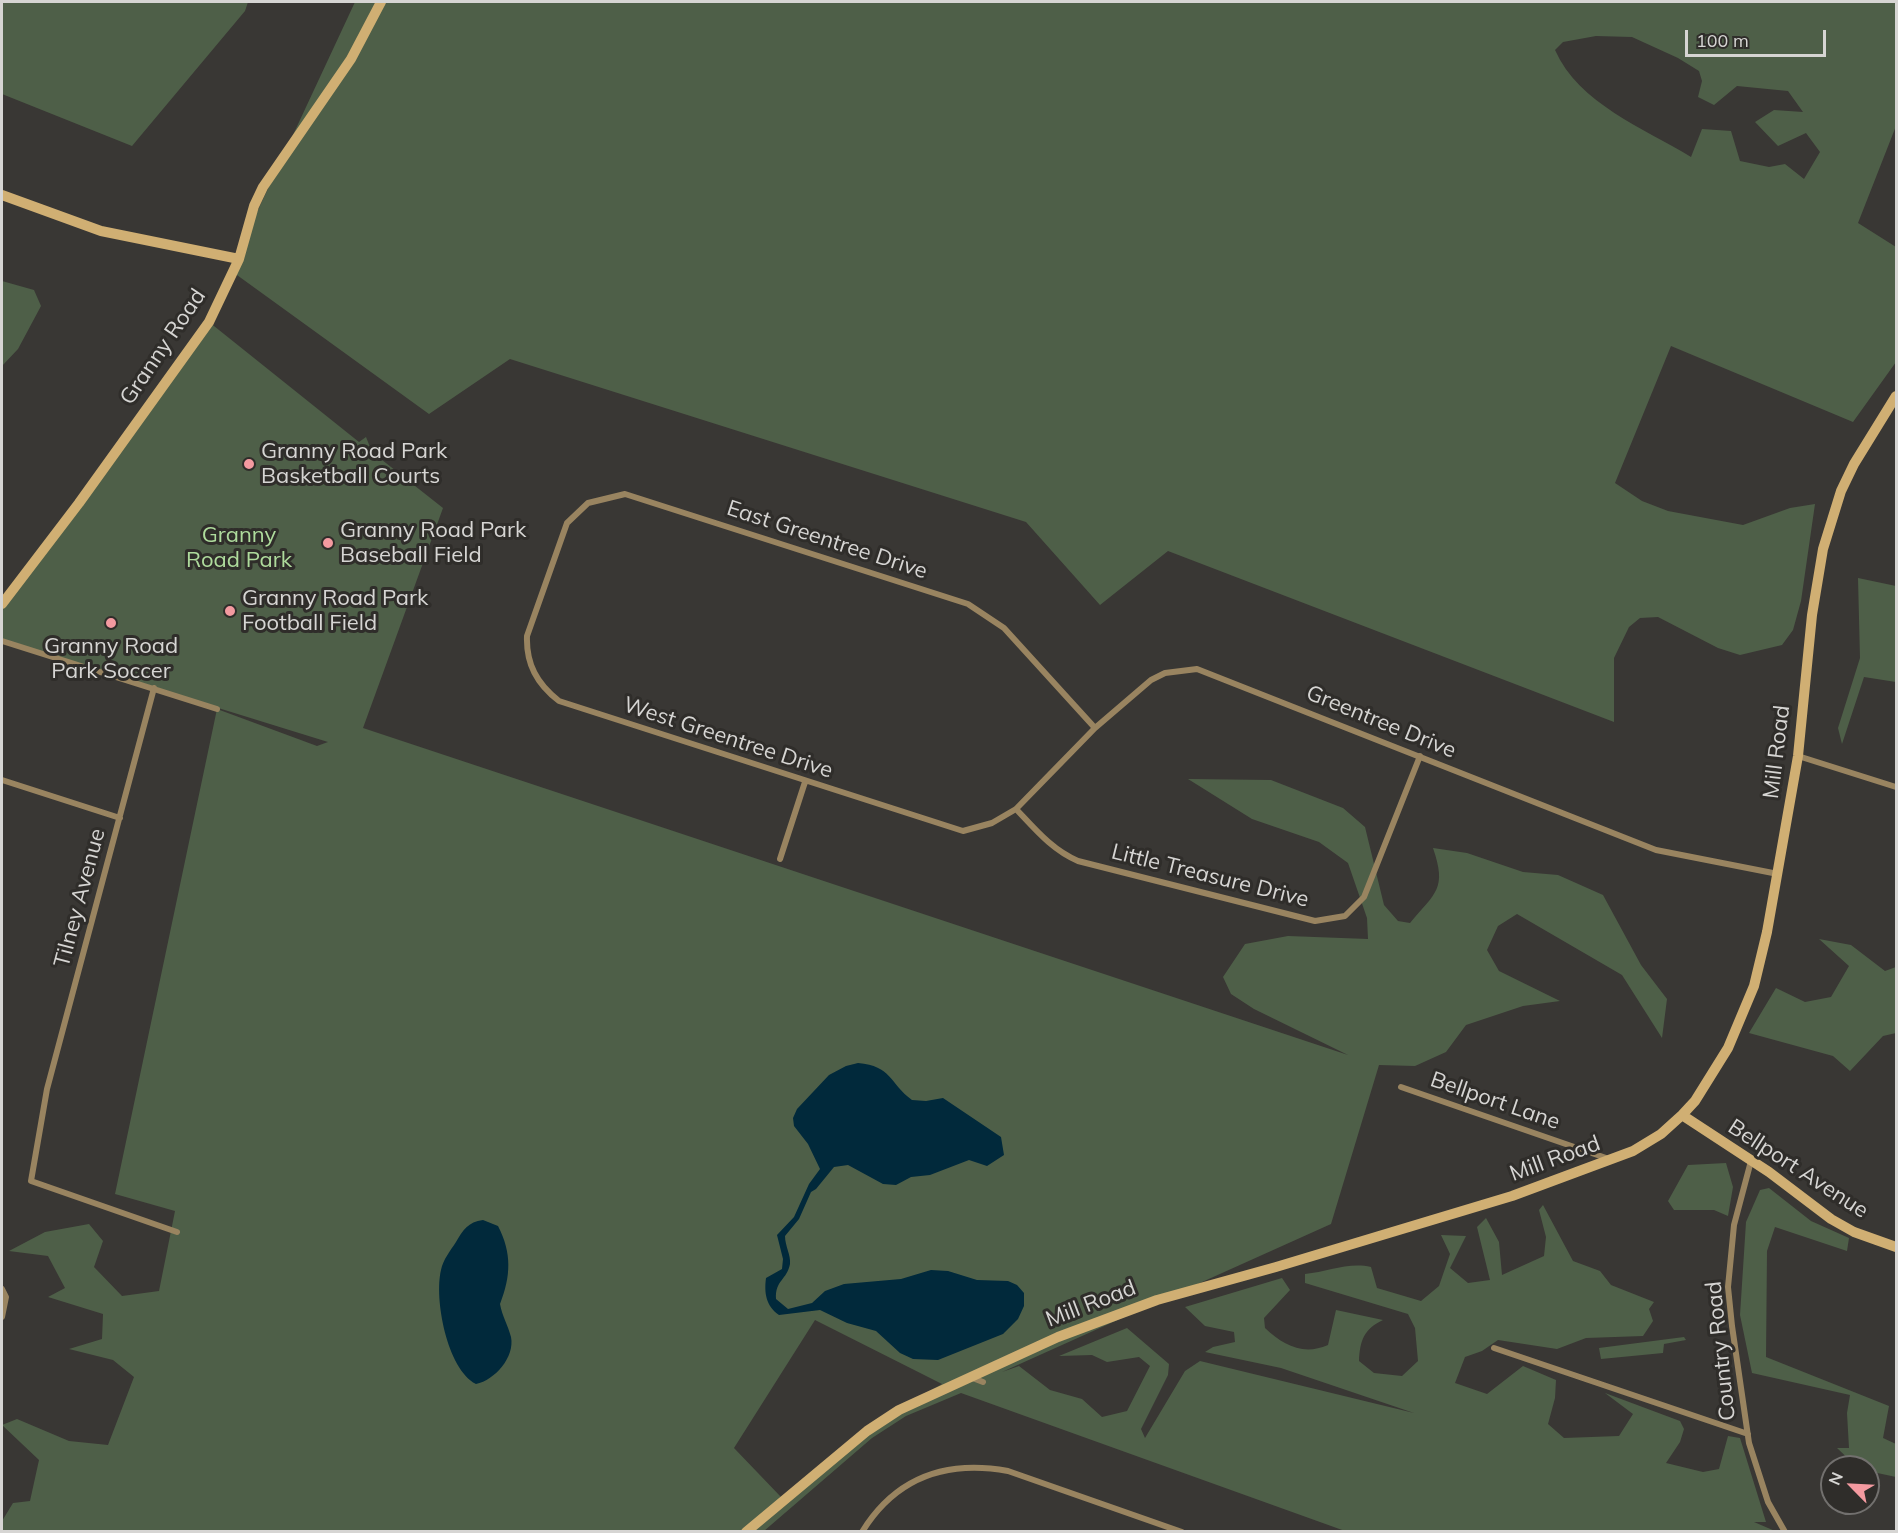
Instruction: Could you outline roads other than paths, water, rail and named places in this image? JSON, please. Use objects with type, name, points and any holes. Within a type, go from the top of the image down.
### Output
[{"type":"main road","name":"Granny Road","points":[[2,604],[79,503],[209,322],[239,260],[254,206],[263,187],[351,58],[381,2]]},
{"type":"main road","points":[[2,195],[101,231],[239,260]]},
{"type":"main road","name":"Mill Road","points":[[749,1530],[867,1431],[899,1410],[970,1376],[1058,1337],[1157,1300],[1276,1268],[1501,1199],[1610,1160],[1648,1143],[1682,1115],[1723,1057],[1748,1004],[1760,966],[1798,756],[1812,615],[1828,530],[1854,464],[1896,396]]},
{"type":"main road","name":"Bellport Avenue","points":[[1682,1115],[1837,1223],[1896,1247]]},
{"type":"street","name":"East Greentree Drive","points":[[546,579],[562,532],[576,512],[599,498],[625,494],[968,604],[1004,628],[1095,728]]},
{"type":"street","name":"West Greentree Drive","points":[[546,579],[527,636],[526,649],[531,669],[540,683],[559,701],[963,831],[992,823],[1016,810]]},
{"type":"street","points":[[2,641],[217,709]]},
{"type":"street","name":"Greentree Drive","points":[[1016,810],[1095,728],[1151,680],[1165,673],[1197,669],[1656,850],[1778,874]]},
{"type":"street","name":"Tilney Avenue","points":[[154,688],[47,1089],[31,1181],[177,1232]]},
{"type":"street","name":"Little Treasure Drive","points":[[1016,810],[1063,855],[1078,861],[1316,921],[1345,915],[1364,897],[1420,756]]},
{"type":"street","points":[[1798,756],[1896,787]]},
{"type":"street","points":[[2,780],[120,818]]},
{"type":"street","points":[[780,859],[805,782]]},
{"type":"street","name":"Bellport Lane","points":[[1401,1087],[1610,1160]]},
{"type":"street","name":"Country Road","points":[[1751,1161],[1734,1225],[1728,1287],[1748,1434],[1768,1502],[1785,1532]]},
{"type":"street","points":[[2,1289],[6,1297],[2,1317]]},
{"type":"street","points":[[1494,1348],[1748,1434]]},
{"type":"street","points":[[970,1376],[983,1382]]},
{"type":"street","points":[[862,1532],[870,1518],[894,1493],[922,1477],[953,1468],[981,1466],[1008,1471],[1182,1532]]},
{"type":"water","points":[[858,1063],[878,1068],[884,1072],[912,1100],[926,1101],[943,1098],[1001,1137],[1004,1155],[987,1166],[969,1160],[930,1175],[911,1177],[896,1185],[883,1184],[848,1165],[834,1167],[811,1192],[799,1219],[785,1236],[790,1264],[777,1288],[776,1299],[788,1309],[812,1303],[825,1291],[844,1284],[901,1279],[931,1270],[948,1271],[977,1280],[1008,1281],[1017,1285],[1024,1293],[1024,1306],[1018,1319],[1003,1334],[938,1360],[913,1359],[900,1353],[876,1331],[847,1323],[820,1310],[779,1315],[771,1308],[767,1299],[766,1278],[782,1269],[783,1259],[777,1235],[794,1217],[809,1184],[820,1169],[808,1144],[794,1126],[793,1118],[797,1109],[829,1075],[846,1066]]},
{"type":"water","points":[[483,1220],[498,1226],[506,1246],[508,1274],[500,1304],[511,1337],[511,1345],[507,1360],[502,1367],[490,1378],[476,1384],[457,1364],[450,1349],[441,1315],[439,1283],[443,1263],[461,1234],[466,1227]]},
{"type":"place","name":"Granny Road Park Basketball Courts","points":[[249,464]]},
{"type":"place","name":"Granny Road Park Baseball Field","points":[[328,543]]},
{"type":"place","name":"Granny Road Park Football Field","points":[[230,611]]},
{"type":"place","name":"Granny Road Park Soccer","points":[[111,623]]},
{"type":"park label","name":"Granny Road Park","points":[[239,548]]}]
